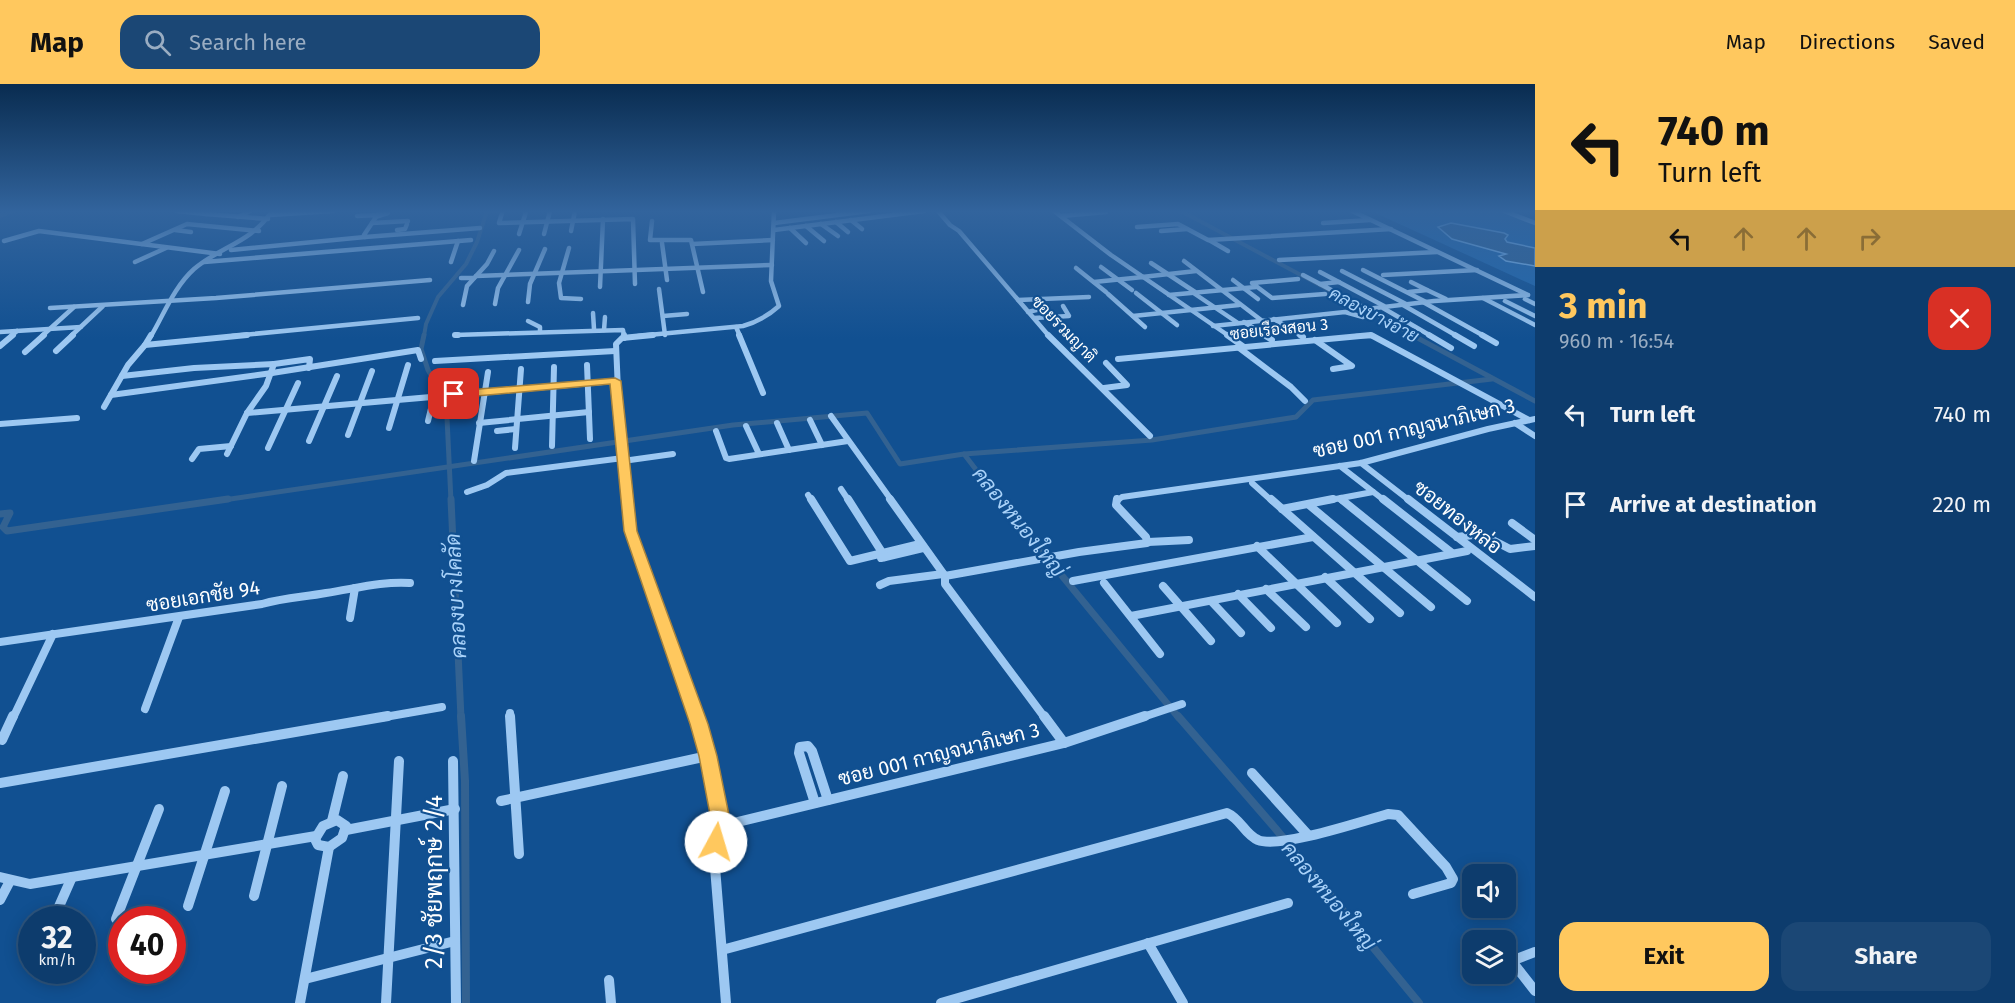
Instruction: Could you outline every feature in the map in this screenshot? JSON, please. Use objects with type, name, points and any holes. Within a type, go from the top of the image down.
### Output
[{"type":"street","points":[[135,262],[154,254]]},
{"type":"street","points":[[104,407],[185,278],[204,262],[220,254]]},
{"type":"street","points":[[204,262],[307,254]]},
{"type":"street","points":[[451,261],[454,254]]},
{"type":"street","points":[[463,305],[467,286],[492,254]]},
{"type":"street","points":[[495,304],[498,288],[517,254]]},
{"type":"street","points":[[528,302],[530,284],[543,254]]},
{"type":"street","points":[[567,254],[559,283],[561,298],[581,299]]},
{"type":"street","points":[[600,287],[601,254]]},
{"type":"street","points":[[635,254],[635,284]]},
{"type":"street","points":[[664,254],[667,280]]},
{"type":"street","points":[[694,254],[703,292]]},
{"type":"street","points":[[726,1003],[714,855],[721,825],[708,756],[699,724],[631,531],[620,441],[615,351],[618,340],[624,338],[757,323],[779,306],[771,281],[772,254]]},
{"type":"street","name":"ซอยรวมญาติ","points":[[979,254],[1028,312],[1150,436]]},
{"type":"street","points":[[1112,254],[1241,347],[1305,401]]},
{"type":"street","points":[[1279,260],[1401,254]]},
{"type":"street","points":[[1325,294],[1273,298],[1252,283],[1301,277],[1320,284],[1366,309],[1424,302],[1529,295],[1442,254]]},
{"type":"street","points":[[1184,261],[1219,290],[1262,320]]},
{"type":"street","points":[[1151,263],[1215,308],[1272,340]]},
{"type":"street","points":[[461,278],[562,271],[600,273],[772,265]]},
{"type":"street","points":[[1101,267],[1177,325]]},
{"type":"street","points":[[1076,268],[1145,327]]},
{"type":"street","points":[[1363,270],[1408,292],[1497,343]]},
{"type":"street","points":[[1383,274],[1478,270]]},
{"type":"street","points":[[1094,282],[1196,271]]},
{"type":"street","points":[[1342,271],[1474,346]]},
{"type":"street","points":[[1320,272],[1451,348]]},
{"type":"street","points":[[50,308],[171,301],[430,280]]},
{"type":"street","points":[[1233,280],[1258,300]]},
{"type":"street","points":[[1320,284],[1339,282]]},
{"type":"street","points":[[1411,282],[1446,299]]},
{"type":"street","points":[[1169,295],[1256,287]]},
{"type":"street","points":[[659,289],[665,335]]},
{"type":"street","points":[[1408,292],[1427,290]]},
{"type":"street","points":[[1018,300],[1089,297]]},
{"type":"street","points":[[1482,298],[1535,325]]},
{"type":"street","points":[[1525,299],[1535,304]]},
{"type":"street","points":[[1504,301],[1535,316]]},
{"type":"street","points":[[1133,316],[1239,305]]},
{"type":"street","points":[[56,351],[103,306]]},
{"type":"street","points":[[1034,318],[1069,316],[1063,306]]},
{"type":"street","points":[[25,352],[74,307]]},
{"type":"street","points":[[1028,312],[1045,308]]},
{"type":"street","points":[[1212,326],[1349,312],[1363,317]]},
{"type":"street","points":[[593,313],[594,329]]},
{"type":"street","points":[[663,316],[687,314]]},
{"type":"street","points":[[604,330],[605,317]]},
{"type":"street","points":[[145,345],[418,318]]},
{"type":"street","points":[[1274,319],[1303,337]]},
{"type":"street","points":[[528,321],[540,327],[540,332]]},
{"type":"street","points":[[0,332],[81,327]]},
{"type":"street","points":[[736,327],[763,393]]},
{"type":"street","points":[[455,335],[594,329],[623,330],[624,338]]},
{"type":"street","points":[[0,346],[17,331]]},
{"type":"street","name":"ซอยเรืองสอน 3","points":[[1119,359],[1371,335],[1532,420]]},
{"type":"street","points":[[1314,340],[1352,366],[1333,369]]},
{"type":"street","points":[[111,395],[309,368],[418,350],[421,359]]},
{"type":"street","points":[[435,361],[615,351]]},
{"type":"street","points":[[122,376],[310,359],[309,368]]},
{"type":"street","points":[[1104,388],[1127,385],[1106,363]]},
{"type":"street","points":[[227,454],[247,413],[266,387],[274,364]]},
{"type":"street","points":[[389,428],[408,365]]},
{"type":"street","points":[[587,365],[590,440]]},
{"type":"street","points":[[552,446],[554,367]]},
{"type":"street","points":[[514,448],[521,369]]},
{"type":"street","points":[[348,435],[372,371]]},
{"type":"street","points":[[474,460],[488,372]]},
{"type":"street","points":[[309,441],[337,376]]},
{"type":"street","points":[[247,413],[615,381]]},
{"type":"street","points":[[268,448],[298,383]]},
{"type":"street","points":[[428,421],[437,396]]},
{"type":"street","points":[[479,423],[589,412]]},
{"type":"street","name":"ซอย 001 กาญจนาภิเษก 3","points":[[721,825],[1064,743],[945,584],[944,575],[831,417]]},
{"type":"street","points":[[0,424],[77,418]]},
{"type":"street","points":[[810,420],[822,445]]},
{"type":"street","name":"ซอย 001 กาญจนาภิเษก 3","points":[[1148,542],[1116,505],[1117,499],[1361,463],[1532,420]]},
{"type":"street","points":[[777,423],[789,450]]},
{"type":"street","points":[[1515,423],[1535,436]]},
{"type":"street","points":[[746,426],[759,454]]},
{"type":"street","points":[[497,431],[516,429]]},
{"type":"street","points":[[716,431],[727,458],[848,441]]},
{"type":"street","points":[[192,459],[199,449],[231,446]]},
{"type":"street","points":[[584,453],[587,464]]},
{"type":"street","points":[[466,492],[487,485],[506,473],[673,454]]},
{"type":"street","name":"ซอยทองหล่อ","points":[[1361,463],[1535,597]]},
{"type":"street","points":[[1340,466],[1452,553]]},
{"type":"street","points":[[1252,483],[1400,613]]},
{"type":"street","points":[[841,489],[884,554]]},
{"type":"street","points":[[1282,509],[1372,492]]},
{"type":"street","points":[[808,495],[850,561],[922,546]]},
{"type":"street","points":[[1340,499],[1467,601]]},
{"type":"street","points":[[1309,505],[1431,608]]},
{"type":"street","points":[[1512,523],[1535,540]]},
{"type":"street","points":[[1457,537],[1482,533],[1490,535],[1510,549],[1535,546]]},
{"type":"street","points":[[1073,581],[1313,537]]},
{"type":"street","points":[[880,585],[889,581],[944,575],[1148,542],[1189,540]]},
{"type":"street","points":[[1257,546],[1337,623]]},
{"type":"street","points":[[1131,616],[1266,588],[1467,551]]},
{"type":"street","points":[[1325,577],[1370,619]]},
{"type":"street","name":"ซอยเอกชัย 94","points":[[0,642],[180,617],[262,604],[287,597],[315,595],[394,582],[410,583]]},
{"type":"street","points":[[1104,583],[1160,654]]},
{"type":"street","points":[[1163,586],[1211,641]]},
{"type":"street","points":[[350,618],[355,588]]},
{"type":"street","points":[[1266,588],[1306,627]]},
{"type":"street","points":[[1238,594],[1271,628]]},
{"type":"street","points":[[1210,601],[1241,633]]},
{"type":"street","points":[[145,709],[180,617]]},
{"type":"street","points":[[2,740],[53,634]]},
{"type":"street","points":[[1064,743],[1175,706]]},
{"type":"street","points":[[0,783],[442,707]]},
{"type":"street","points":[[510,713],[519,854]]},
{"type":"street","points":[[815,803],[799,753],[800,747],[804,746],[808,746],[812,751],[828,800]]},
{"type":"street","points":[[501,801],[708,756]]},
{"type":"street","points":[[386,1003],[399,761]]},
{"type":"street","name":"2/3 ชัยพฤกษ์ 2/4","points":[[453,761],[456,1003]]},
{"type":"street","points":[[1252,772],[1308,835]]},
{"type":"street","points":[[332,821],[343,776]]},
{"type":"street","points":[[254,896],[282,786]]},
{"type":"street","points":[[188,906],[225,791]]},
{"type":"street","points":[[121,906],[159,809]]},
{"type":"street","points":[[346,830],[455,809]]},
{"type":"street","points":[[722,950],[1224,814],[1235,816],[1258,841],[1278,841],[1388,814],[1398,815],[1446,867],[1453,879],[1451,883],[1413,894]]},
{"type":"street","points":[[0,900],[5,879],[30,884],[315,836],[324,825],[332,821],[341,821],[346,830]]},
{"type":"street","points":[[300,1003],[329,847],[342,838],[346,830]]},
{"type":"street","points":[[315,836],[318,845],[329,847]]},
{"type":"street","points":[[59,906],[72,877]]},
{"type":"street","points":[[941,1003],[1288,903]]},
{"type":"street","points":[[304,979],[455,941]]},
{"type":"street","points":[[1148,943],[1183,1003]]},
{"type":"street","points":[[1535,952],[1514,960],[1514,964],[1535,991]]},
{"type":"street","points":[[609,980],[611,1003]]},
{"type":"shaded area","points":[[1465,254],[1535,254],[1535,286]]},
{"type":"shaded area","points":[[1535,254],[1535,266],[1506,261],[1499,256]]},
{"type":"waterway","name":"คลองบางโคลัด","points":[[424,336],[426,324],[438,297],[466,264],[471,254]]},
{"type":"waterway","name":"คลองบางอ้าย","points":[[1261,254],[1415,336]]},
{"type":"waterway","name":"คลองบางโคลัด","points":[[424,335],[421,349],[428,370],[441,392],[447,418],[449,467]]},
{"type":"waterway","name":"คลองบางอ้าย","points":[[1412,335],[1535,401]]},
{"type":"waterway","name":"คลองหนองใหญ่","points":[[964,454],[1152,440],[1296,417],[1313,400],[1492,379]]},
{"type":"waterway","points":[[449,467],[733,425],[867,413],[900,464],[964,454]]},
{"type":"waterway","name":"คลองหนองใหญ่","points":[[964,454],[1000,501]]},
{"type":"waterway","points":[[217,501],[449,467]]},
{"type":"waterway","name":"คลองบางโคลัด","points":[[449,467],[451,501]]},
{"type":"waterway","points":[[0,514],[10,513],[3,527],[7,531],[228,499]]},
{"type":"waterway","name":"คลองบางโคลัด","points":[[451,499],[461,718]]},
{"type":"waterway","name":"คลองหนองใหญ่","points":[[999,499],[1179,718]]},
{"type":"waterway","name":"คลองบางโคลัด","points":[[461,716],[465,781],[466,1003]]},
{"type":"waterway","name":"คลองหนองใหญ่","points":[[1178,716],[1275,828],[1419,1003]]},
{"type":"route","points":[[454,394],[615,381],[631,531],[699,724],[708,756],[721,825],[716,842]]}]
